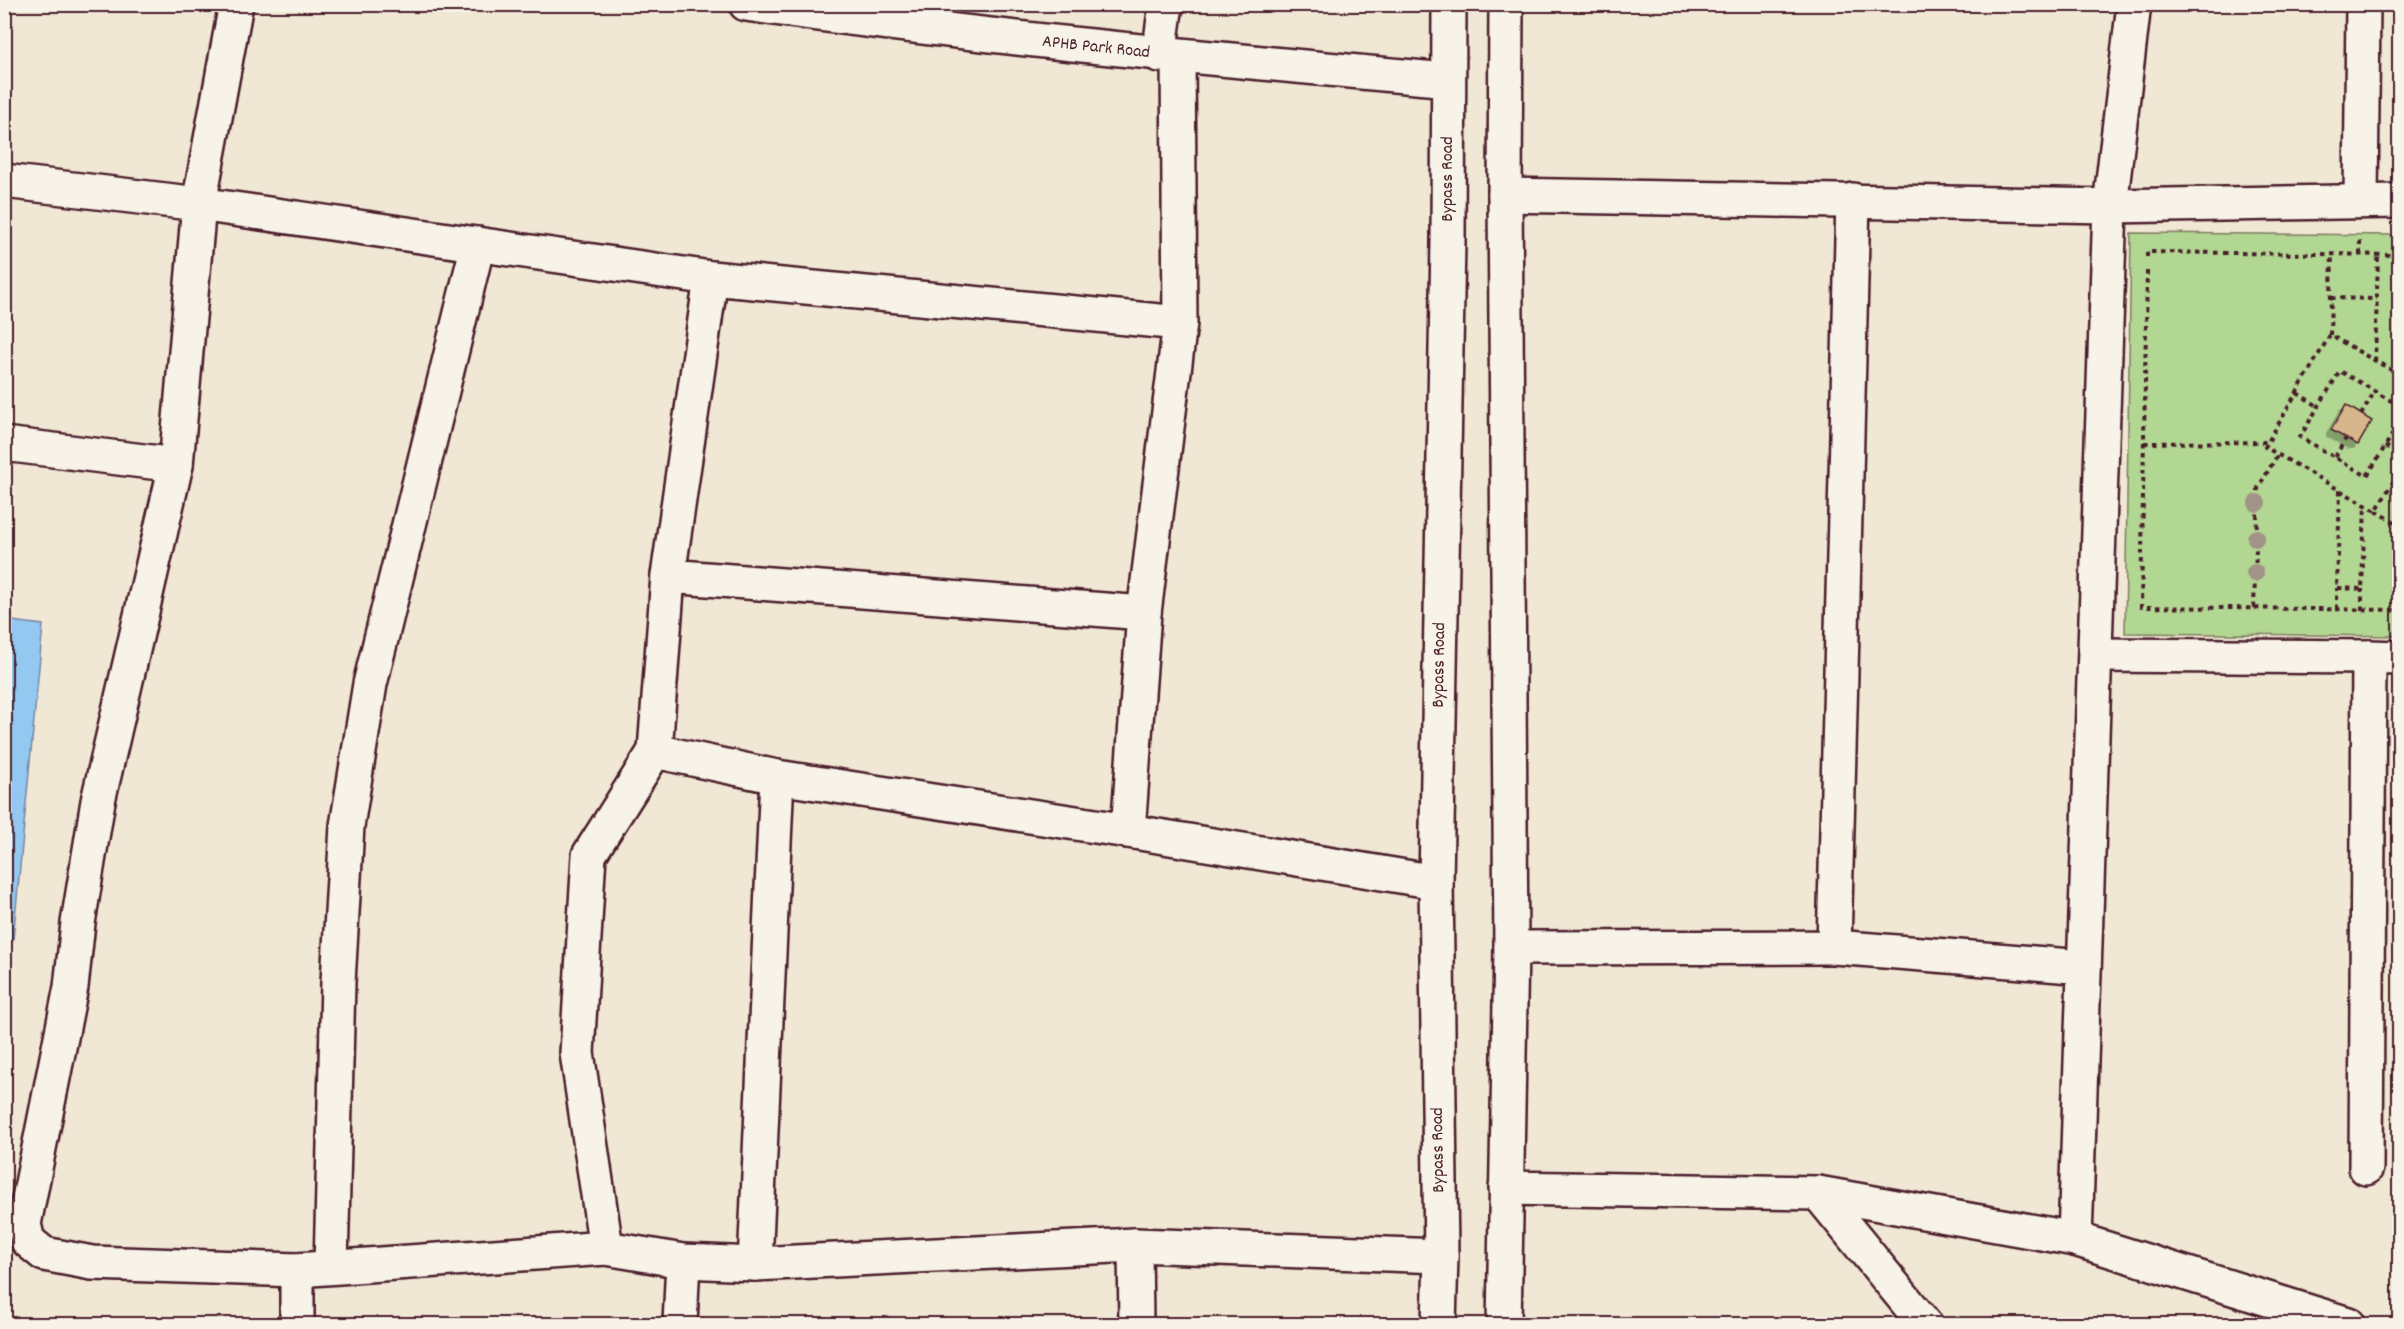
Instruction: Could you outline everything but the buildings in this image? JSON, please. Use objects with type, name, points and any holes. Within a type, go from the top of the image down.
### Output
[{"type":"street","points":[[236,4],[199,204],[176,465],[98,801],[78,923],[71,987],[24,1224],[28,1241],[44,1254],[92,1263],[297,1270],[606,1248],[683,1262],[755,1264],[1135,1245],[1441,1256]]},
{"type":"street","name":"APHB Park Road","points":[[746,4],[911,16],[1169,56],[1448,80]]},
{"type":"street","points":[[1128,831],[1144,613],[1180,323],[1166,4]]},
{"type":"street","name":"Bypass Road","points":[[1439,1324],[1441,1256],[1436,882],[1448,242],[1449,4]]},
{"type":"street","points":[[1504,1324],[1510,948],[1505,195],[1506,4]]},
{"type":"street","points":[[2075,1239],[2109,206],[2134,4]]},
{"type":"street","points":[[2361,201],[2363,4]]},
{"type":"street","points":[[4,181],[199,204],[711,278],[1180,323]]},
{"type":"street","points":[[1505,195],[2109,206],[2400,201]]},
{"type":"street","points":[[1834,947],[1853,200]]},
{"type":"street","points":[[332,1267],[338,982],[347,826],[370,684],[478,244]]},
{"type":"street","points":[[606,1248],[577,1053],[589,855],[655,751],[668,576],[711,278]]},
{"type":"street","points":[[4,444],[176,465]]},
{"type":"street","points":[[668,576],[1144,613]]},
{"type":"street","points":[[2096,655],[2384,658],[2366,1168]]},
{"type":"street","points":[[655,751],[777,777],[1128,831],[1436,882]]},
{"type":"street","points":[[755,1264],[777,777]]},
{"type":"street","points":[[1510,948],[1834,947],[2084,967]]},
{"type":"street","points":[[1506,1188],[1818,1193],[2075,1239],[2348,1324]]},
{"type":"street","points":[[1818,1193],[1925,1324]]},
{"type":"street","points":[[1135,1245],[1136,1324]]},
{"type":"street","points":[[680,1324],[683,1262]]},
{"type":"street","points":[[297,1270],[297,1324]]},
{"type":"path","points":[[2400,255],[2147,252],[2141,607],[2400,610]]},
{"type":"path","points":[[2332,254],[2330,335],[2265,447],[2400,525]]},
{"type":"path","points":[[2375,361],[2378,255]]},
{"type":"path","points":[[2331,298],[2377,299]]},
{"type":"path","points":[[2330,335],[2400,375]]},
{"type":"path","points":[[2400,406],[2340,371],[2300,437],[2367,476],[2400,422]]},
{"type":"path","points":[[2361,415],[2374,391]]},
{"type":"path","points":[[2296,393],[2318,406]]},
{"type":"path","points":[[2335,457],[2346,438]]},
{"type":"path","points":[[2144,443],[2268,442]]},
{"type":"path","points":[[2385,446],[2400,453]]},
{"type":"path","points":[[2254,608],[2258,488],[2278,454]]},
{"type":"path","points":[[2376,511],[2400,470]]},
{"type":"path","points":[[2337,609],[2340,490]]},
{"type":"path","points":[[2362,610],[2365,504]]},
{"type":"path","points":[[2337,588],[2362,589]]},
{"type":"green space","points":[[2131,233],[2399,235],[2399,636],[2125,633]]},
{"type":"water","points":[[4,620],[43,625],[13,940],[4,939]]}]
